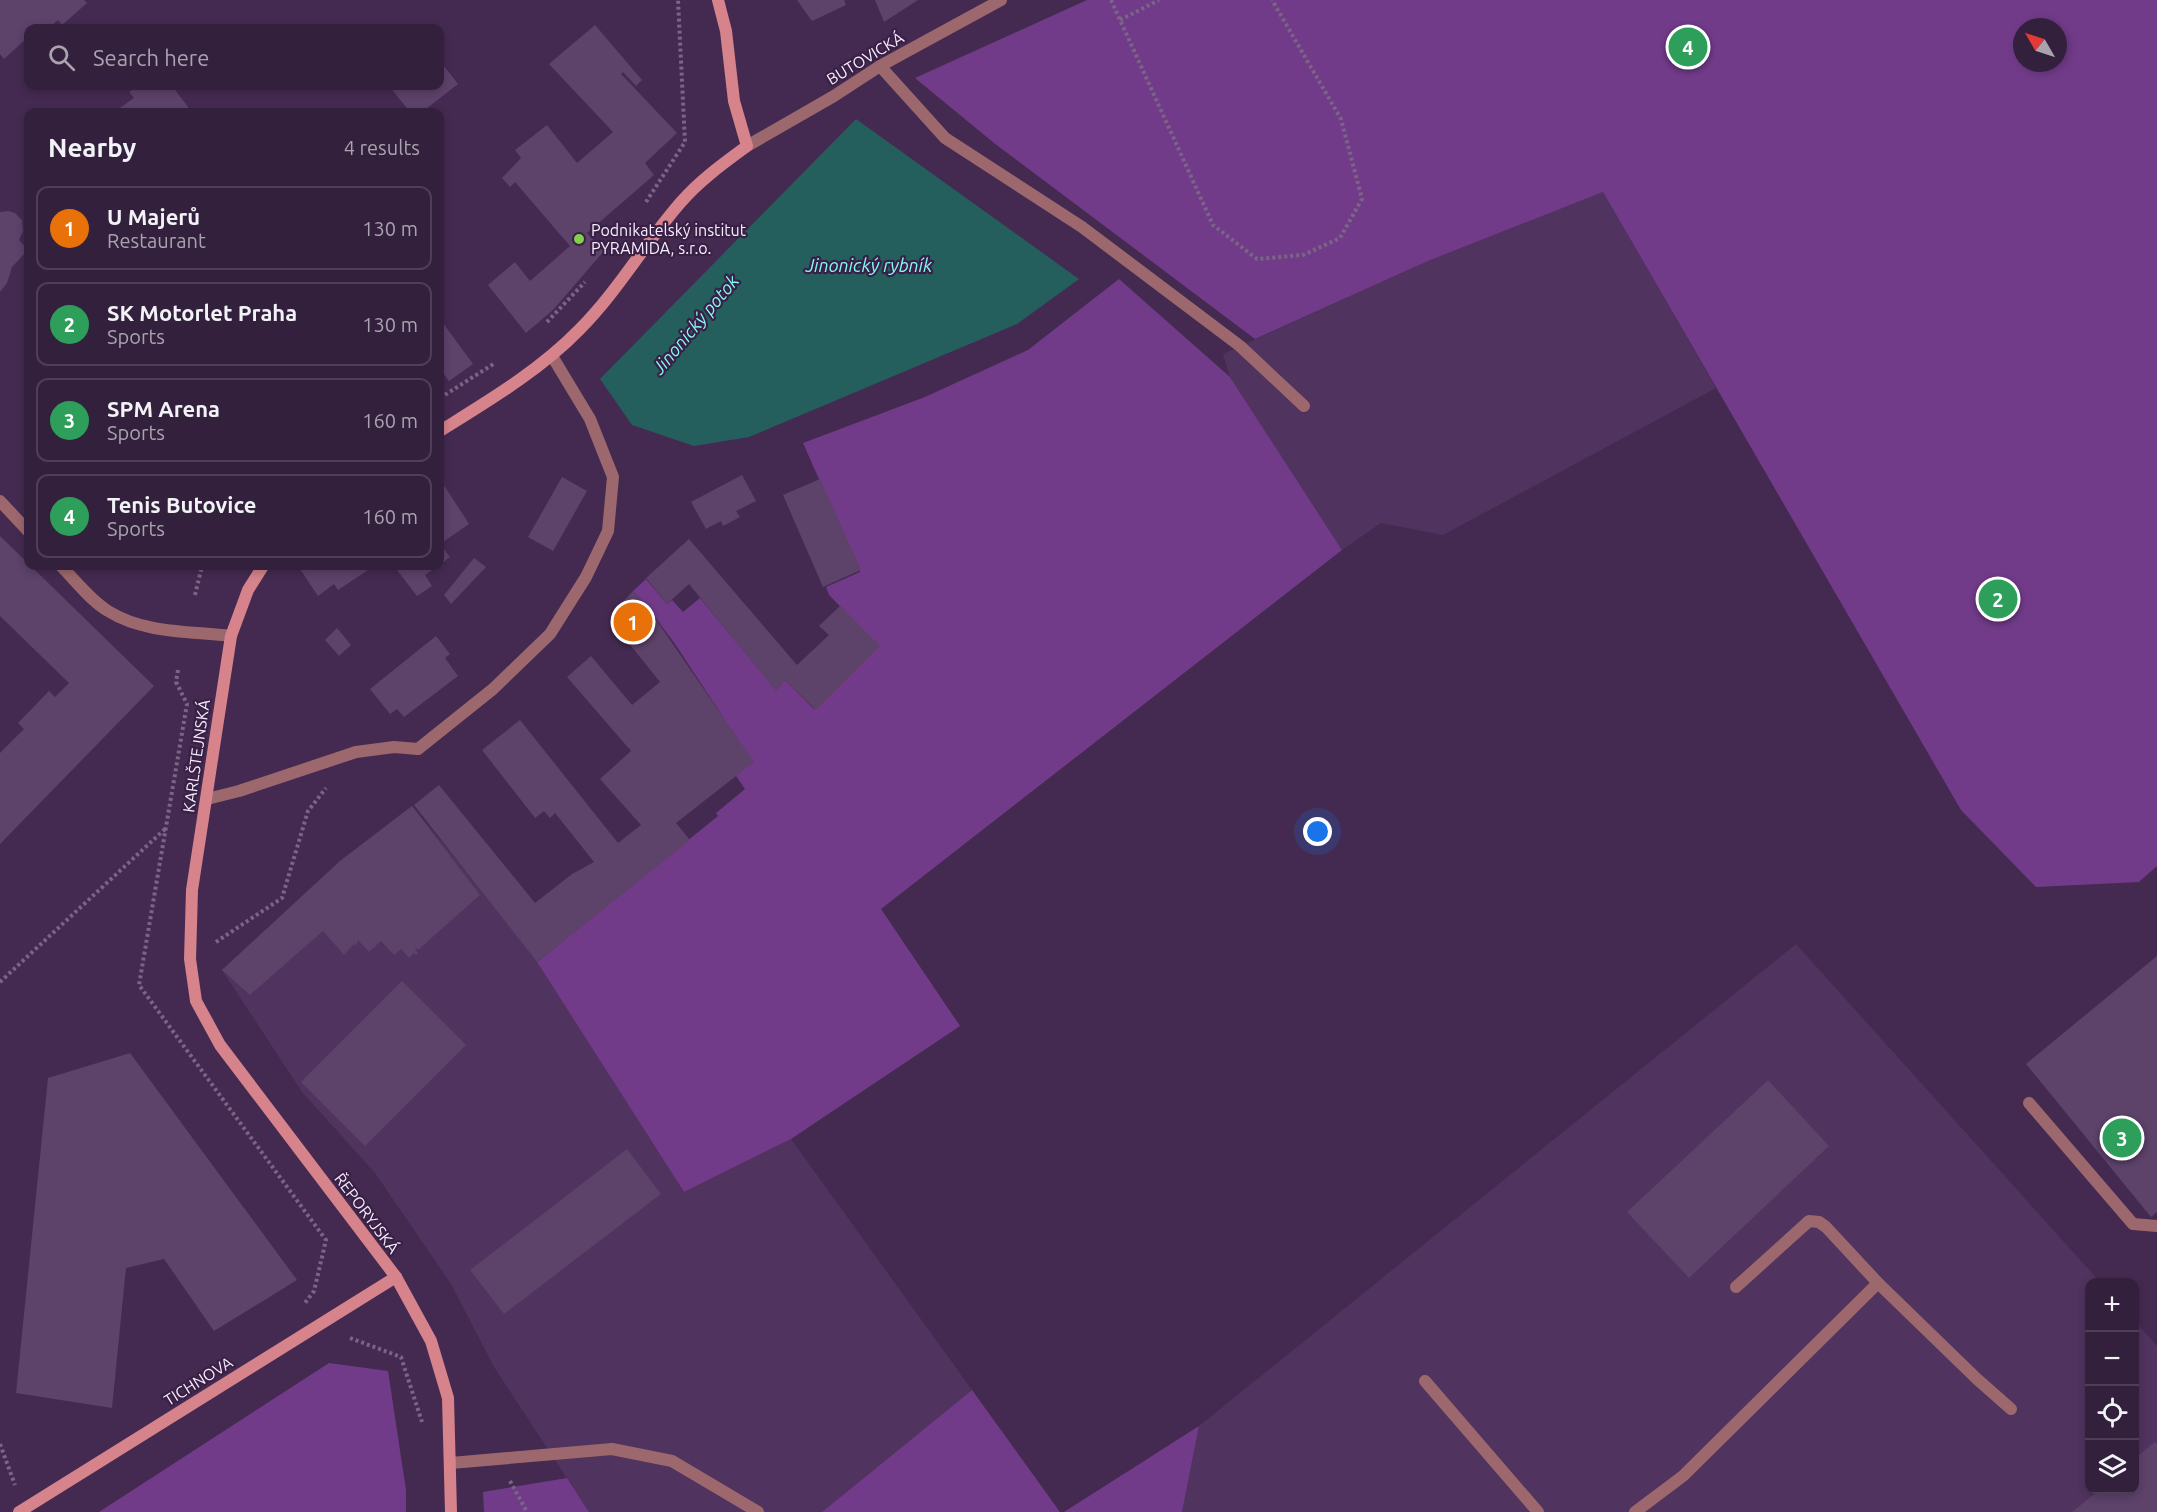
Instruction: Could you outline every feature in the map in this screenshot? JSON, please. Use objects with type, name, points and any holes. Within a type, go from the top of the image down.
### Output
[{"type":"street","points":[[444,428],[552,356],[580,330],[612,294],[682,202],[718,166],[747,146],[734,101],[726,31],[718,0]]},
{"type":"street","name":"BUTOVICKÁ","points":[[747,146],[834,96],[880,66],[1001,0]]},
{"type":"street","points":[[880,66],[945,138],[1082,227],[1240,346],[1304,406]]},
{"type":"street","points":[[207,799],[239,791],[357,752],[394,747],[418,749],[493,689],[550,634],[586,577],[608,531],[613,477],[590,419],[552,356]]},
{"type":"street","points":[[0,501],[24,527]]},
{"type":"street","points":[[65,570],[108,611],[134,624],[186,633],[231,636]]},
{"type":"street","name":"KARLŠTEJNSKÁ","points":[[190,959],[192,890],[231,636],[248,590],[260,570]]},
{"type":"street","name":"ŘEPORYJSKÁ","points":[[190,959],[196,1001],[220,1046],[396,1278],[431,1341],[448,1398],[451,1512]]},
{"type":"street","points":[[2029,1103],[2133,1224],[2157,1226]]},
{"type":"street","points":[[1736,1287],[1809,1221],[1819,1222],[1977,1379],[2012,1409]]},
{"type":"street","name":"TICHNOVA","points":[[19,1512],[396,1278]]},
{"type":"street","points":[[1635,1512],[1683,1476],[1878,1283]]},
{"type":"street","points":[[1425,1381],[1538,1512]]},
{"type":"street","points":[[451,1463],[612,1449],[672,1461],[758,1512]]},
{"type":"path","points":[[641,209],[685,142],[681,108],[678,0]]},
{"type":"path","points":[[1110,0],[1214,225],[1257,259],[1303,255],[1340,238],[1362,199],[1341,119],[1272,0]]},
{"type":"path","points":[[1120,20],[1159,0]]},
{"type":"path","points":[[546,324],[586,280]]},
{"type":"path","points":[[444,395],[502,358]]},
{"type":"path","points":[[195,595],[201,570]]},
{"type":"path","points":[[178,670],[176,682],[187,704],[139,985],[326,1240],[314,1291],[301,1307]]},
{"type":"path","points":[[190,959],[282,898],[308,811],[329,786]]},
{"type":"path","points":[[0,981],[165,829]]},
{"type":"path","points":[[350,1338],[401,1357],[424,1428]]},
{"type":"path","points":[[0,1444],[16,1488]]},
{"type":"path","points":[[497,1459],[527,1512]]},
{"type":"shaded area","points":[[1087,0],[2157,0],[2157,866],[2139,882],[2036,887],[1961,810],[1603,192],[1428,261],[1255,339],[994,143],[915,78]]},
{"type":"shaded area","points":[[1603,192],[1716,388],[1443,535],[1381,523],[1342,550],[1230,377],[1223,354],[1428,261]]},
{"type":"shaded area","points":[[1119,279],[1230,377],[1342,550],[881,909],[960,1026],[791,1139],[684,1192],[537,962],[718,816],[716,813],[745,789],[736,776],[723,717],[675,644],[633,591],[646,579],[667,604],[672,600],[683,612],[700,598],[776,690],[785,680],[814,709],[879,646],[829,595],[826,587],[860,572],[803,443],[925,397],[1028,350]]},
{"type":"shaded area","points":[[412,806],[482,890],[537,962],[684,1192],[791,1139],[972,1390],[822,1512],[589,1512],[494,1367],[451,1284],[375,1173],[302,1092],[222,970],[340,861]]},
{"type":"shaded area","points":[[1796,944],[2096,1278],[2085,1278],[2085,1494],[2139,1494],[2139,1326],[2157,1346],[2157,1512],[1182,1512],[1199,1426]]},
{"type":"shaded area","points":[[329,1363],[388,1371],[406,1490],[406,1512],[99,1512]]},
{"type":"shaded area","points":[[972,1390],[1060,1512],[822,1512]]},
{"type":"shaded area","points":[[1199,1426],[1182,1512],[1064,1512]]},
{"type":"shaded area","points":[[567,1478],[589,1512],[484,1512],[483,1492]]},
{"type":"water","name":"Jinonický rybník","points":[[856,119],[1079,279],[1017,324],[749,437],[694,446],[632,425],[600,379]]},
{"type":"building","points":[[0,0],[84,0],[87,3],[63,24],[58,20],[54,24],[24,24],[24,41],[4,59],[0,54]]},
{"type":"building","points":[[797,0],[844,0],[846,5],[812,21]]},
{"type":"building","points":[[875,0],[918,0],[884,22]]},
{"type":"building","points":[[595,25],[642,80],[636,86],[623,72],[621,74],[677,133],[645,163],[654,175],[587,233],[604,251],[553,310],[526,333],[488,285],[515,262],[530,281],[570,246],[515,182],[510,187],[502,178],[521,158],[515,150],[547,125],[577,163],[613,132],[549,64]]},
{"type":"building","points":[[444,66],[458,84],[427,108],[407,108],[392,90],[444,90]]},
{"type":"building","points":[[132,90],[175,90],[189,108],[120,108],[134,98],[129,92]]},
{"type":"building","points":[[0,212],[15,213],[22,220],[23,231],[19,240],[24,246],[24,254],[12,267],[7,283],[0,292]]},
{"type":"building","points":[[444,324],[473,364],[449,381],[444,374]]},
{"type":"building","points":[[742,475],[756,501],[736,511],[740,517],[723,526],[721,521],[706,529],[691,502]]},
{"type":"building","points":[[562,477],[587,491],[553,551],[528,537]]},
{"type":"building","points":[[820,479],[861,570],[823,587],[783,495]]},
{"type":"building","points":[[444,485],[469,524],[444,541]]},
{"type":"building","points":[[0,536],[24,559],[24,570],[35,570],[154,686],[0,844],[0,753],[24,729],[18,723],[49,691],[55,697],[69,683],[0,616]]},
{"type":"building","points":[[689,539],[797,665],[829,635],[819,626],[840,606],[880,646],[816,710],[785,680],[776,691],[689,584],[667,604],[646,578]]},
{"type":"building","points":[[444,549],[450,557],[444,562]]},
{"type":"building","points":[[474,558],[486,567],[451,604],[444,595]]},
{"type":"building","points":[[301,570],[368,570],[338,590],[334,584],[318,596]]},
{"type":"building","points":[[397,570],[432,570],[425,575],[432,586],[417,596]]},
{"type":"building","points":[[633,591],[646,605],[754,762],[676,823],[690,840],[537,962],[414,805],[439,785],[535,903],[572,874],[594,862],[555,813],[550,818],[544,811],[535,818],[482,750],[520,720],[618,843],[641,825],[600,779],[631,751],[567,677],[591,656],[632,705],[660,682],[619,631],[625,624],[614,611]]},
{"type":"building","points":[[337,628],[351,645],[339,656],[325,640]]},
{"type":"building","points":[[436,636],[450,654],[445,658],[458,676],[404,717],[397,709],[390,714],[370,689]]},
{"type":"building","points":[[412,806],[480,895],[418,950],[416,948],[418,953],[416,955],[414,953],[409,958],[401,949],[394,955],[381,941],[369,952],[358,940],[356,946],[354,944],[344,955],[323,931],[250,995],[222,970],[340,861]]},
{"type":"building","points":[[2157,956],[2157,1212],[2151,1217],[2026,1064]]},
{"type":"building","points":[[402,981],[466,1045],[365,1146],[301,1082]]},
{"type":"building","points":[[130,1053],[297,1280],[214,1331],[164,1259],[126,1268],[112,1408],[16,1393],[48,1078]]},
{"type":"building","points":[[1768,1080],[1829,1146],[1689,1278],[1627,1212]]},
{"type":"building","points":[[627,1149],[661,1194],[504,1314],[470,1270]]},
{"type":"building","points":[[2155,1442],[2157,1444],[2157,1512],[2072,1512],[2094,1494],[2139,1494],[2139,1455]]},
{"type":"place","name":"Tenis Butovice","points":[[1688,47]]},
{"type":"place","name":"Podnikatelský institut PYRAMIDA, s.r.o.","points":[[579,239]]},
{"type":"place","name":"SK Motorlet Praha","points":[[1998,599]]},
{"type":"place","name":"U Majerů","points":[[633,622]]},
{"type":"place","name":"SPM Arena","points":[[2122,1138]]},
{"type":"water label","name":"Jinonický potok","points":[[695,324]]}]
